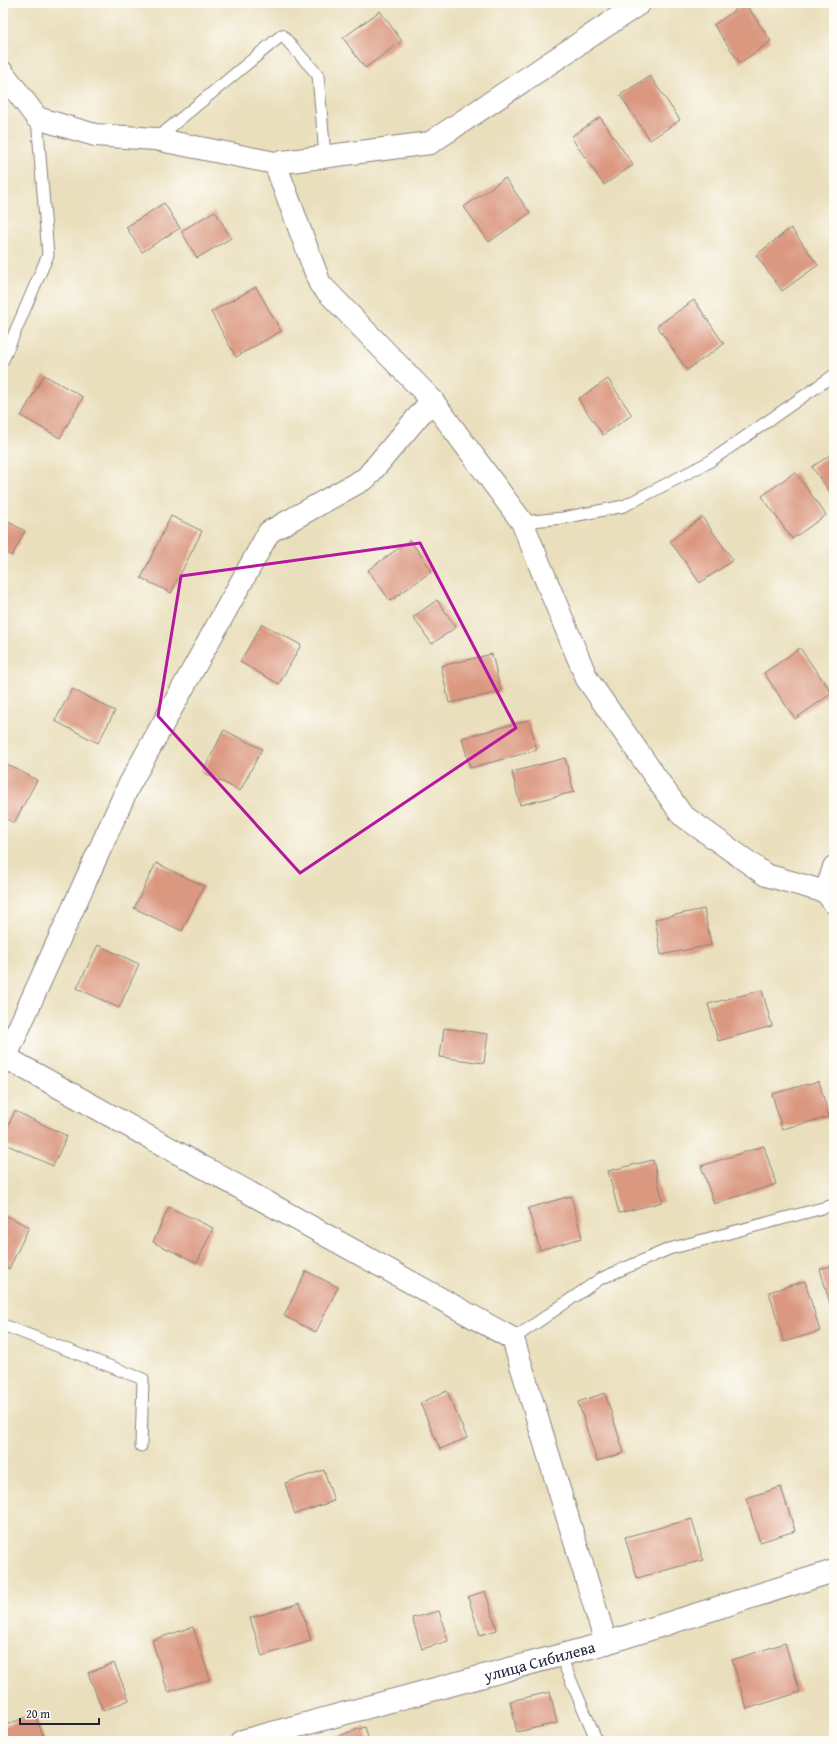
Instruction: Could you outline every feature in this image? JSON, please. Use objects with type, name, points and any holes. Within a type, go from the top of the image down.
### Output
[{"type":"street","points":[[3,73],[37,118],[95,135],[155,139],[275,163],[430,142],[640,3]]},
{"type":"street","points":[[275,163],[320,284],[432,400],[522,522],[587,679],[682,815],[766,875],[830,898],[834,867]]},
{"type":"street","points":[[432,400],[366,478],[268,532],[128,787],[4,1058],[513,1340],[606,1643]]},
{"type":"street","name":"улица Сибилева","points":[[242,1741],[606,1643],[834,1571]]},
{"type":"lane","points":[[155,139],[282,35],[318,75],[326,156]]},
{"type":"lane","points":[[3,360],[48,255],[37,118]]},
{"type":"lane","points":[[522,522],[563,518],[624,506],[709,462],[834,375]]},
{"type":"lane","points":[[513,1340],[600,1279],[669,1249],[834,1205]]},
{"type":"lane","points":[[3,1324],[143,1379],[141,1446]]},
{"type":"lane","points":[[560,1655],[597,1741]]},
{"type":"highlighted area","points":[[420,543],[516,728],[300,873],[158,716],[181,576]]},
{"type":"building","points":[[745,3],[771,41],[740,63],[714,25]]},
{"type":"building","points":[[380,11],[402,41],[365,68],[343,38]]},
{"type":"building","points":[[650,76],[680,120],[650,140],[620,95]]},
{"type":"building","points":[[600,117],[633,165],[604,185],[571,137]]},
{"type":"building","points":[[505,178],[530,213],[489,242],[464,207]]},
{"type":"building","points":[[164,203],[180,228],[142,252],[126,227]]},
{"type":"building","points":[[215,211],[231,238],[197,258],[181,231]]},
{"type":"building","points":[[791,228],[818,265],[782,291],[756,255]]},
{"type":"building","points":[[256,287],[281,331],[236,357],[211,312]]},
{"type":"building","points":[[694,300],[724,344],[687,370],[657,326]]},
{"type":"building","points":[[44,375],[83,397],[60,438],[21,416]]},
{"type":"building","points":[[608,379],[632,415],[603,435],[578,399]]},
{"type":"building","points":[[833,453],[834,454],[834,498],[812,467]]},
{"type":"building","points":[[795,472],[826,515],[792,539],[762,496]]},
{"type":"building","points":[[171,516],[202,531],[171,593],[141,578]]},
{"type":"building","points":[[702,517],[733,560],[700,583],[670,541]]},
{"type":"building","points":[[3,519],[25,531],[12,556],[3,551]]},
{"type":"building","points":[[410,540],[432,571],[390,601],[368,570]]},
{"type":"building","points":[[437,600],[456,627],[432,644],[413,617]]},
{"type":"building","points":[[262,624],[301,645],[279,684],[240,662]]},
{"type":"building","points":[[800,648],[832,693],[795,719],[764,673]]},
{"type":"building","points":[[492,654],[501,692],[449,703],[441,666]]},
{"type":"building","points":[[72,689],[115,711],[98,743],[55,721]]},
{"type":"building","points":[[529,720],[537,750],[470,768],[462,738]]},
{"type":"building","points":[[224,730],[262,749],[240,791],[203,772]]},
{"type":"building","points":[[565,758],[574,792],[520,805],[512,772]]},
{"type":"building","points":[[3,762],[37,780],[14,823],[3,817]]},
{"type":"building","points":[[156,863],[204,886],[182,931],[134,908]]},
{"type":"building","points":[[704,909],[711,945],[661,955],[655,919]]},
{"type":"building","points":[[98,945],[139,964],[119,1008],[77,988]]},
{"type":"building","points":[[762,990],[772,1026],[718,1041],[708,1004]]},
{"type":"building","points":[[444,1028],[488,1034],[484,1063],[440,1057]]},
{"type":"building","points":[[819,1081],[829,1117],[782,1129],[772,1094]]},
{"type":"building","points":[[15,1111],[67,1136],[53,1166],[3,1143],[3,1137]]},
{"type":"building","points":[[764,1146],[776,1184],[714,1204],[701,1166]]},
{"type":"building","points":[[653,1160],[663,1202],[619,1213],[608,1171]]},
{"type":"building","points":[[571,1196],[582,1238],[540,1250],[528,1208]]},
{"type":"building","points":[[169,1207],[213,1228],[197,1263],[153,1242]]},
{"type":"building","points":[[3,1214],[29,1227],[9,1269],[3,1265]]},
{"type":"building","points":[[834,1265],[834,1318],[820,1269]]},
{"type":"building","points":[[306,1271],[338,1287],[316,1332],[284,1316]]},
{"type":"building","points":[[805,1281],[820,1331],[784,1342],[769,1292]]},
{"type":"building","points":[[447,1391],[467,1438],[440,1449],[420,1403]]},
{"type":"building","points":[[605,1393],[624,1453],[597,1461],[578,1402]]},
{"type":"building","points":[[324,1470],[334,1501],[295,1514],[285,1483]]},
{"type":"building","points":[[781,1487],[795,1531],[760,1542],[746,1498]]},
{"type":"building","points":[[692,1519],[703,1560],[637,1578],[625,1537]]},
{"type":"building","points":[[485,1591],[497,1630],[480,1635],[468,1597]]},
{"type":"building","points":[[300,1603],[311,1641],[262,1656],[250,1618]]},
{"type":"building","points":[[439,1611],[448,1641],[422,1649],[412,1618]]},
{"type":"building","points":[[193,1627],[210,1679],[168,1692],[152,1640]]},
{"type":"building","points":[[785,1643],[800,1692],[747,1709],[732,1660]]},
{"type":"building","points":[[114,1663],[129,1700],[103,1711],[88,1673]]},
{"type":"building","points":[[550,1692],[557,1723],[517,1732],[510,1701]]},
{"type":"building","points":[[35,1714],[45,1741],[3,1741],[3,1726]]},
{"type":"building","points":[[365,1727],[369,1741],[323,1741]]}]
